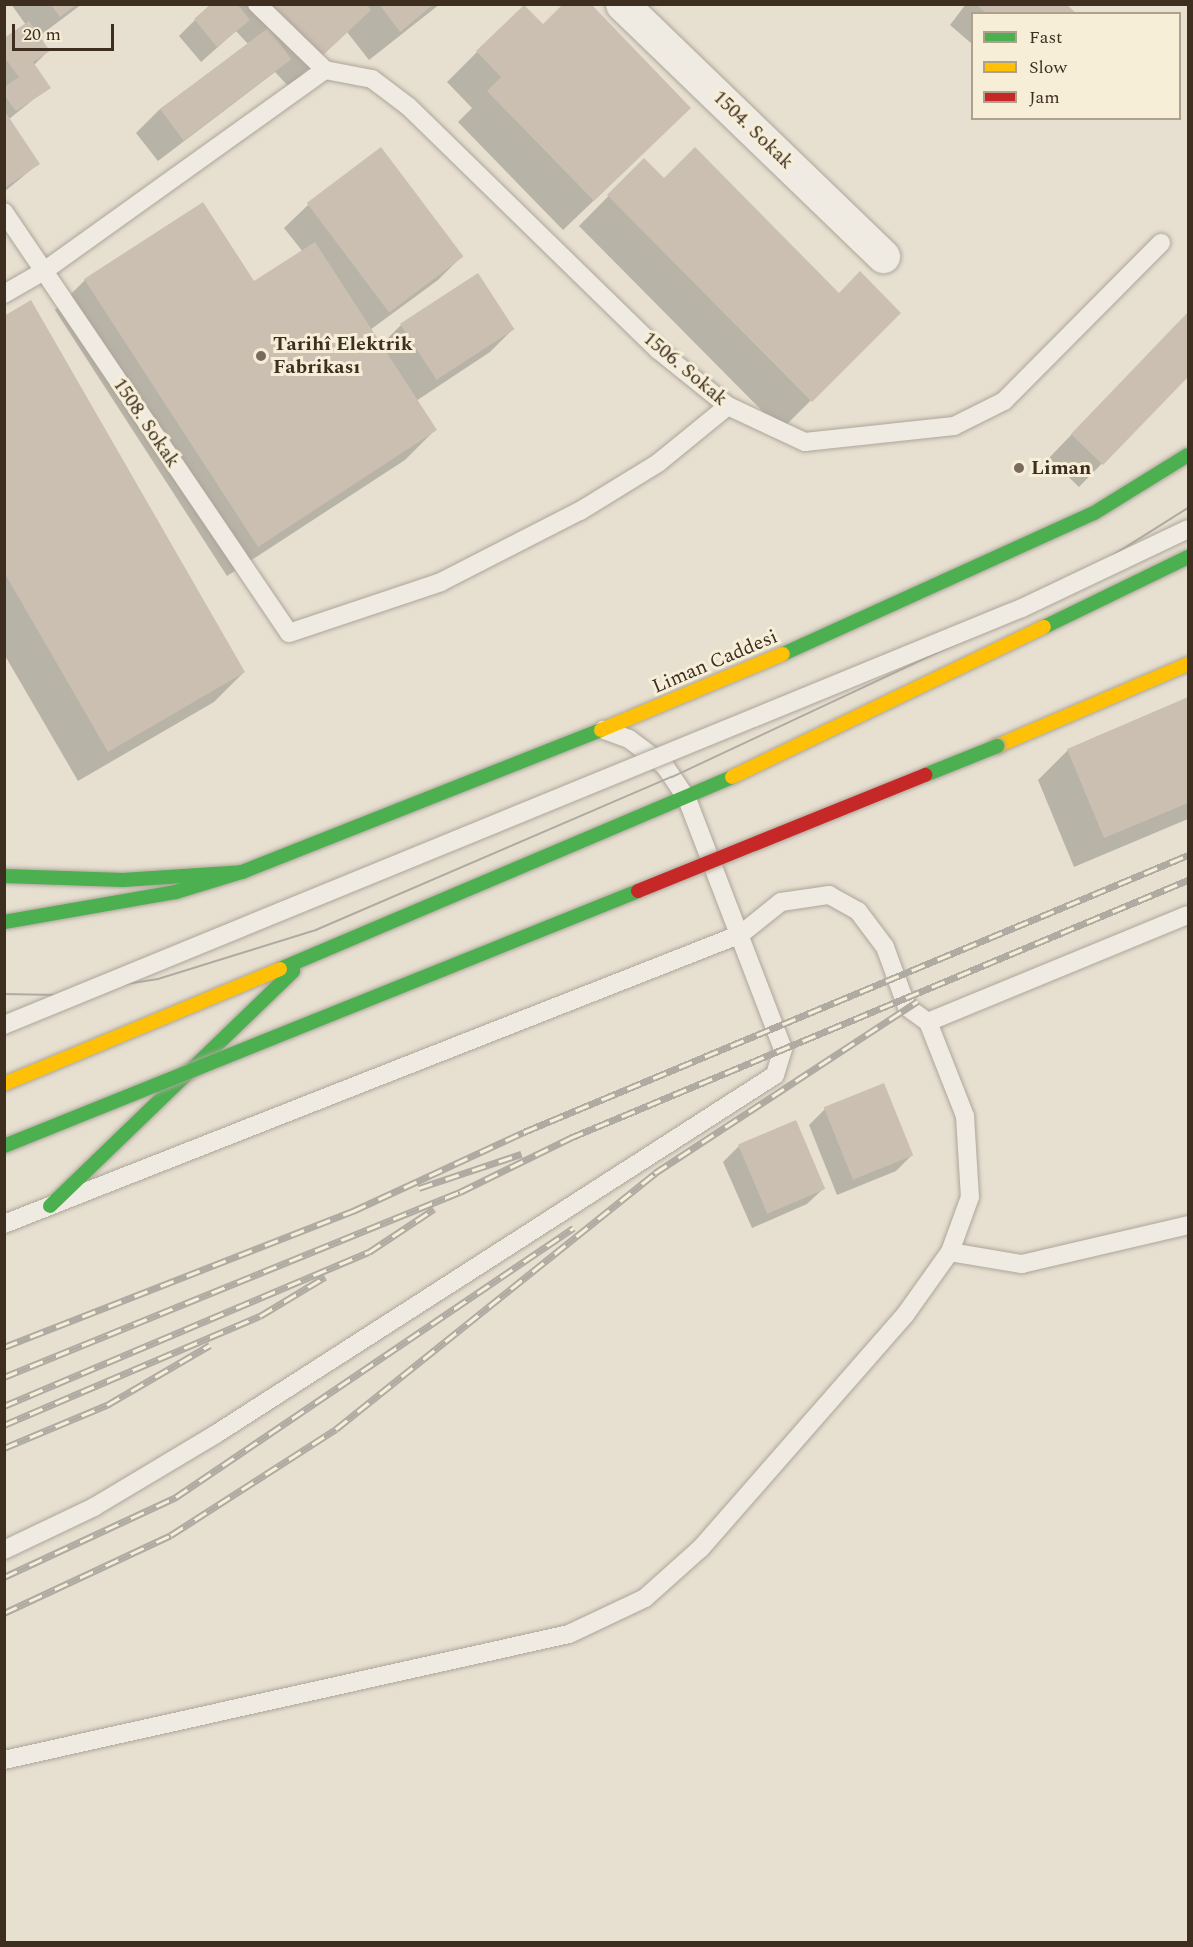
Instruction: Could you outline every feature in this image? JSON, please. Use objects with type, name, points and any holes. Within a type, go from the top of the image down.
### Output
[{"type":"main road","name":"Liman Caddesi","points":[[242,872],[696,693],[982,567],[1094,513],[1188,455]]},
{"type":"main road","points":[[4,1084],[687,799],[1188,557]]},
{"type":"main road","points":[[4,1146],[997,746],[1188,664]]},
{"type":"main road","points":[[4,876],[123,880],[242,872]]},
{"type":"main road","points":[[4,922],[177,892],[242,872]]},
{"type":"main road","points":[[50,1206],[306,958]]},
{"type":"street","name":"1504. Sokak","points":[[622,4],[883,256]]},
{"type":"lane","points":[[4,294],[44,271],[325,70],[257,4]]},
{"type":"lane","name":"1506. Sokak","points":[[325,70],[372,79],[409,107],[657,349],[728,406],[805,442],[954,426],[1004,401],[1161,243]]},
{"type":"lane","name":"1508. Sokak","points":[[4,212],[289,633],[441,582],[580,511],[658,463],[728,406]]},
{"type":"lane","points":[[4,1026],[1022,608],[1188,529]]},
{"type":"lane","points":[[4,1550],[94,1507],[216,1434],[775,1075],[783,1049],[741,934],[687,799],[665,766],[629,739],[604,729]]},
{"type":"lane","points":[[4,1224],[741,934],[781,902],[829,895],[841,900],[869,922],[885,947],[907,1007],[928,1022],[965,1116],[970,1197],[950,1252],[905,1316],[701,1548],[645,1598],[569,1634],[4,1760]]},
{"type":"lane","points":[[928,1022],[1188,915]]},
{"type":"lane","points":[[950,1252],[1022,1264],[1188,1225]]},
{"type":"building","points":[[211,4],[237,4],[250,20],[217,47],[194,19]]},
{"type":"building","points":[[269,4],[366,4],[371,10],[320,58]]},
{"type":"building","points":[[379,4],[434,4],[400,32]]},
{"type":"building","points":[[563,4],[591,4],[691,108],[594,201],[487,91],[501,77],[476,51],[524,5],[543,24]]},
{"type":"building","points":[[976,4],[1066,4],[1075,12],[985,12]]},
{"type":"building","points":[[51,5],[76,5],[60,17]]},
{"type":"building","points":[[29,21],[50,51],[33,62],[51,88],[16,111],[4,95],[4,87],[19,77],[4,57],[4,38]]},
{"type":"building","points":[[268,28],[291,59],[184,140],[160,109]]},
{"type":"building","points":[[4,110],[40,164],[4,188]]},
{"type":"building","points":[[381,147],[463,256],[389,312],[307,203]]},
{"type":"building","points":[[695,147],[839,293],[860,271],[901,313],[812,402],[607,195],[644,158],[664,178]]},
{"type":"building","name":"Tarihî Elektrik Fabrikası","points":[[203,202],[254,281],[315,242],[437,430],[258,547],[84,279]]},
{"type":"building","points":[[478,273],[514,329],[436,380],[400,324]]},
{"type":"building","points":[[31,300],[245,672],[108,752],[4,572],[4,316]]},
{"type":"building","points":[[1188,312],[1188,377],[1103,465],[1071,434]]},
{"type":"building","points":[[1188,697],[1188,803],[1104,838],[1067,749]]},
{"type":"building","points":[[884,1083],[913,1155],[853,1180],[824,1107]]},
{"type":"building","points":[[796,1120],[825,1189],[767,1214],[738,1145]]},
{"type":"tram line","points":[[4,994],[56,995],[158,979],[316,930],[672,777],[965,640],[1085,573],[1188,508]]},
{"type":"railway","points":[[4,1347],[353,1211],[524,1132],[1188,855]]},
{"type":"railway","points":[[4,1377],[460,1192],[570,1138],[1188,880]]},
{"type":"railway","points":[[4,1613],[171,1535],[336,1429],[655,1173],[918,1001]]},
{"type":"railway","points":[[419,1188],[521,1154]]},
{"type":"railway","points":[[4,1406],[369,1252],[434,1209]]},
{"type":"railway","points":[[4,1577],[176,1497],[573,1228]]},
{"type":"railway","points":[[4,1425],[260,1316],[325,1277]]},
{"type":"railway","points":[[4,1448],[107,1405],[210,1345]]},
{"type":"traffic: fast","points":[[783,654],[1094,513],[1188,455]]},
{"type":"traffic: fast","points":[[1044,627],[1188,557]]},
{"type":"traffic: fast","points":[[4,876],[123,880],[242,872],[601,730]]},
{"type":"traffic: fast","points":[[925,775],[997,746]]},
{"type":"traffic: fast","points":[[280,969],[732,777]]},
{"type":"traffic: fast","points":[[4,922],[176,892],[242,872]]},
{"type":"traffic: fast","points":[[4,1146],[638,891]]},
{"type":"traffic: fast","points":[[50,1206],[293,971]]},
{"type":"traffic: slow","points":[[732,777],[1044,627]]},
{"type":"traffic: slow","points":[[601,730],[783,654]]},
{"type":"traffic: slow","points":[[997,746],[1188,664]]},
{"type":"traffic: slow","points":[[4,1084],[280,969]]},
{"type":"traffic: jam","points":[[638,891],[925,775]]},
{"type":"place","name":"Tarihî Elektrik Fabrikası","points":[[261,356]]},
{"type":"place","name":"Liman","points":[[1019,468]]}]
